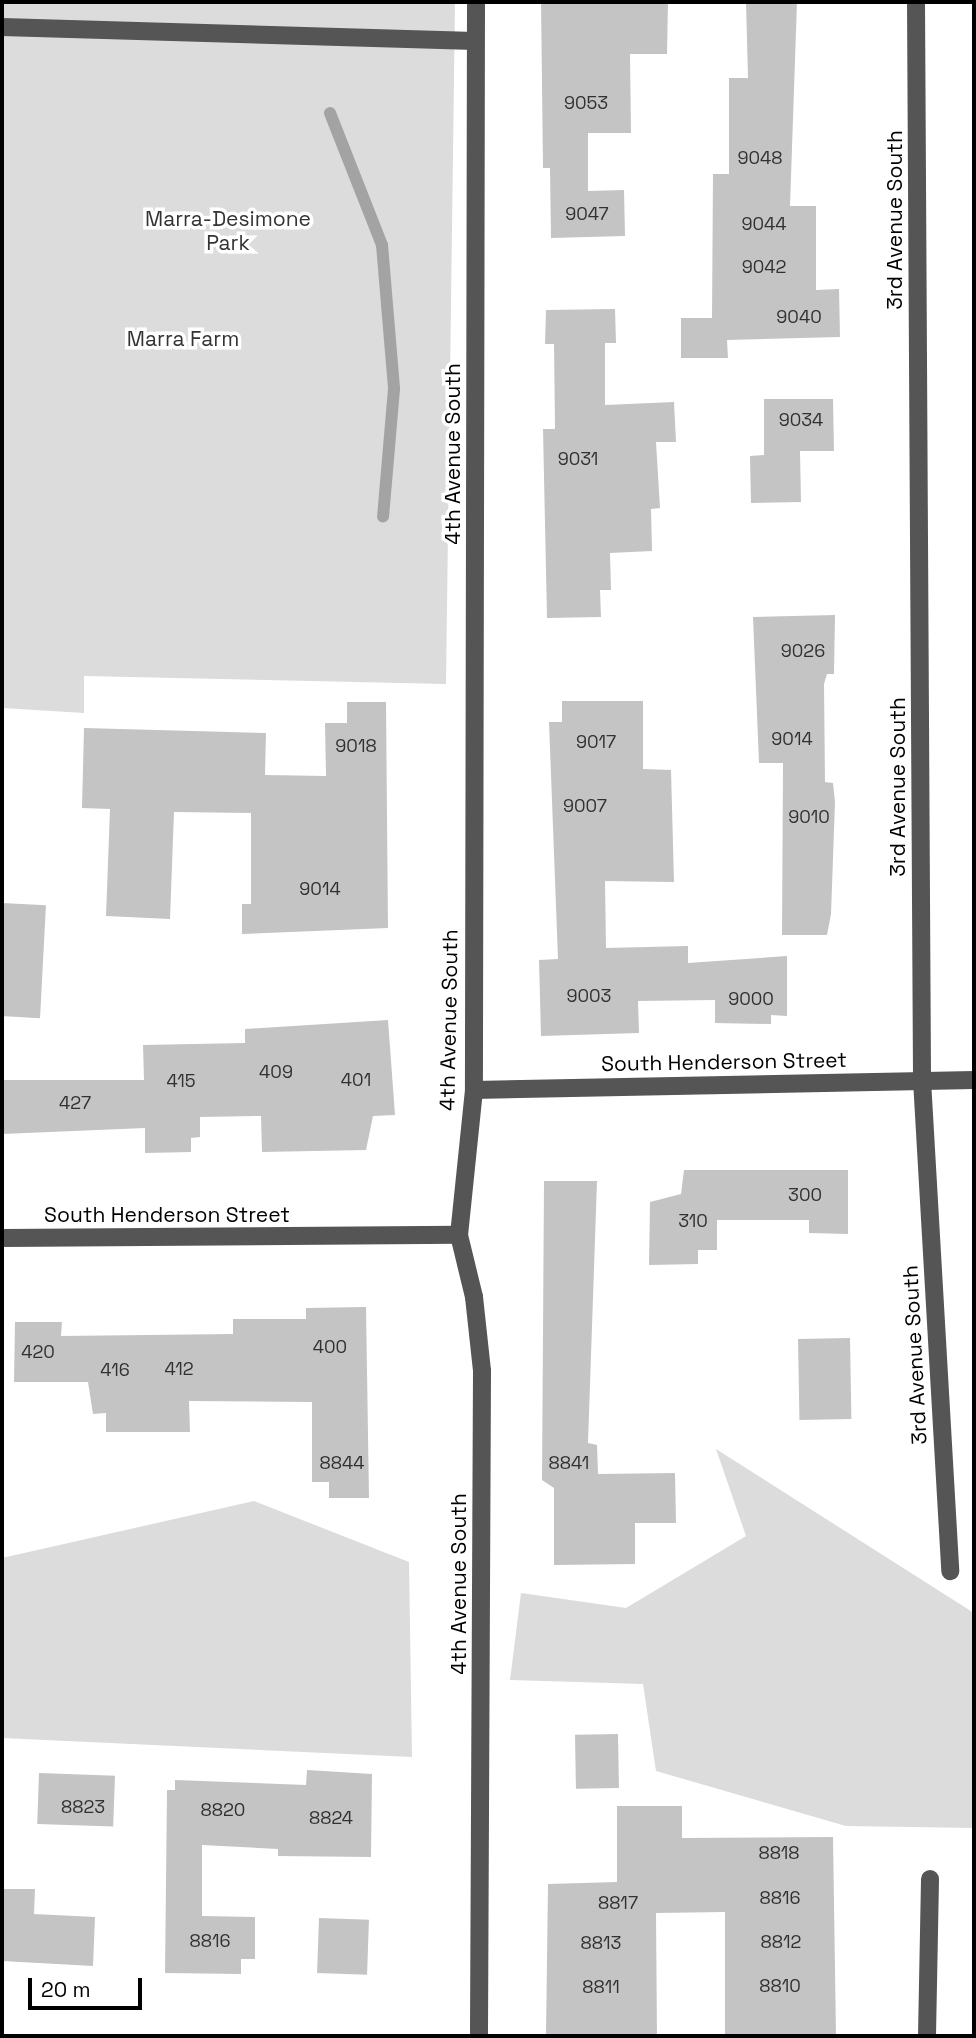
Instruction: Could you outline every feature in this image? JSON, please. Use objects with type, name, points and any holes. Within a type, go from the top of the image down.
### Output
[{"type":"street","name":"4th Avenue South","points":[[476,2],[474,1090],[459,1235],[474,1297],[482,1371],[479,2036]]},
{"type":"street","name":"3rd Avenue South","points":[[916,2],[922,1080],[950,1571]]},
{"type":"street","points":[[2,27],[475,41]]},
{"type":"street","name":"South Henderson Street","points":[[474,1090],[974,1080]]},
{"type":"street","name":"South Henderson Street","points":[[2,1238],[459,1235]]},
{"type":"street","points":[[927,2036],[930,1879]]},
{"type":"green space","name":"Marra Farm","points":[[2,2],[455,2],[446,684],[84,676],[84,713],[2,708]]},
{"type":"green space","points":[[716,1449],[974,1613],[974,1828],[846,1826],[656,1771],[643,1684],[510,1680],[521,1593],[626,1608],[746,1536]]},
{"type":"green space","points":[[254,1501],[409,1562],[412,1757],[2,1738],[2,1558]]},
{"type":"building","points":[[541,2],[668,2],[667,54],[630,54],[631,133],[588,133],[588,191],[624,190],[625,236],[551,238],[550,168],[543,168]]},
{"type":"building","points":[[746,2],[797,2],[790,206],[816,206],[816,290],[839,289],[840,337],[727,340],[728,358],[681,358],[681,318],[712,318],[713,174],[729,174],[729,78],[748,78]]},
{"type":"building","points":[[615,309],[616,343],[605,343],[605,405],[674,402],[676,442],[656,442],[660,508],[651,509],[652,551],[610,553],[611,590],[600,590],[601,617],[547,618],[543,429],[555,429],[554,344],[545,344],[546,310]]},
{"type":"building","points":[[764,399],[833,399],[834,451],[800,451],[801,502],[751,503],[750,456],[764,455]]},
{"type":"building","points":[[835,615],[834,674],[827,674],[824,684],[825,782],[833,783],[835,802],[831,914],[827,935],[782,935],[783,763],[759,763],[753,617]]},
{"type":"building","points":[[562,701],[643,701],[643,769],[671,770],[674,882],[605,881],[606,948],[688,946],[688,963],[787,956],[787,1016],[771,1015],[771,1024],[715,1023],[715,1000],[638,1001],[639,1033],[541,1036],[539,960],[558,959],[549,722],[562,722]]},
{"type":"building","points":[[347,702],[386,702],[388,928],[242,934],[242,904],[251,904],[251,813],[174,812],[170,919],[106,916],[110,809],[82,808],[84,728],[266,733],[265,775],[326,776],[325,723],[347,723]]},
{"type":"building","points":[[2,903],[46,905],[40,1018],[2,1016]]},
{"type":"building","points":[[388,1020],[395,1115],[373,1116],[366,1150],[262,1152],[261,1116],[200,1117],[200,1137],[191,1138],[191,1152],[145,1153],[145,1128],[2,1134],[2,1080],[144,1080],[143,1045],[245,1043],[245,1029]]},
{"type":"building","points":[[684,1170],[848,1170],[848,1234],[809,1233],[809,1220],[717,1220],[717,1250],[698,1250],[698,1264],[649,1265],[650,1202],[681,1194]]},
{"type":"building","points":[[544,1181],[597,1181],[588,1443],[597,1445],[598,1474],[675,1473],[676,1523],[635,1523],[635,1564],[554,1565],[554,1488],[542,1480]]},
{"type":"building","points":[[366,1307],[369,1498],[329,1498],[329,1482],[312,1482],[312,1402],[189,1401],[190,1432],[106,1432],[106,1413],[93,1414],[88,1382],[14,1382],[15,1322],[62,1322],[61,1336],[233,1334],[233,1319],[306,1319],[306,1308]]},
{"type":"building","points":[[850,1338],[851,1419],[799,1420],[798,1339]]},
{"type":"building","points":[[618,1734],[619,1788],[576,1789],[575,1735]]},
{"type":"building","points":[[307,1770],[372,1774],[371,1857],[278,1856],[278,1849],[202,1845],[202,1916],[255,1917],[255,1959],[241,1959],[241,1974],[165,1973],[167,1790],[175,1790],[175,1780],[306,1785]]},
{"type":"building","points":[[39,1773],[115,1776],[113,1827],[37,1824]]},
{"type":"building","points":[[617,1806],[682,1806],[682,1838],[833,1837],[836,2036],[725,2036],[725,1912],[656,1913],[657,2036],[546,2036],[548,1884],[617,1882]]},
{"type":"building","points":[[2,1889],[35,1889],[34,1914],[95,1917],[93,1966],[2,1961]]},
{"type":"building","points":[[319,1918],[369,1920],[367,1975],[317,1973]]},
{"type":"waterway","points":[[330,113],[382,245],[394,389],[383,517]]},
{"type":"park label","name":"Marra-Desimone Park","points":[[228,231]]}]
